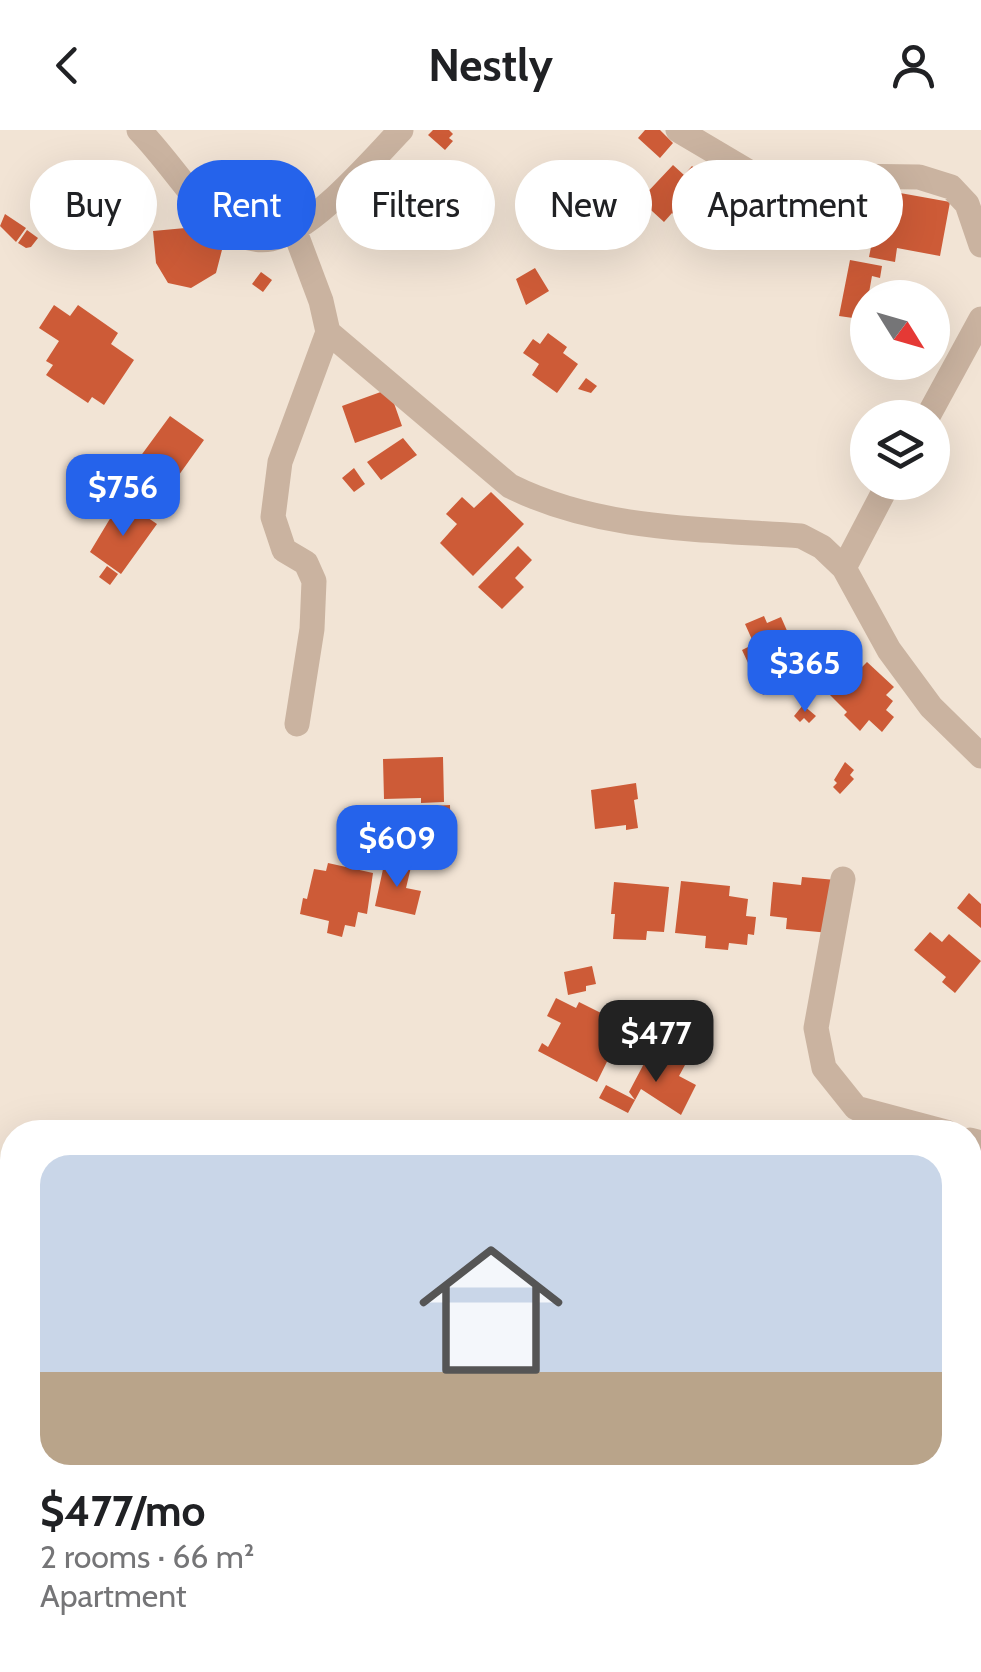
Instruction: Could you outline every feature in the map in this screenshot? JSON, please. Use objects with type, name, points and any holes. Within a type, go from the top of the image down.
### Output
[{"type":"street","points":[[139,130],[177,175]]},
{"type":"street","points":[[316,211],[348,186],[400,130]]},
{"type":"street","points":[[679,130],[754,175],[919,177],[951,187],[966,204],[981,245]]},
{"type":"street","points":[[298,724],[312,629],[314,581],[306,563],[284,550],[273,517],[280,462],[328,332],[302,250]]},
{"type":"street","points":[[937,400],[981,319]]},
{"type":"street","points":[[328,332],[510,486],[534,498],[632,526],[801,536],[822,548],[844,568],[889,650],[931,707],[981,756]]},
{"type":"street","points":[[844,568],[879,500]]},
{"type":"street","points":[[844,880],[816,1028],[824,1068],[856,1108],[901,1120]]},
{"type":"building","points":[[433,130],[449,130],[453,134],[449,138],[453,141],[445,150],[428,135]]},
{"type":"building","points":[[645,130],[660,130],[673,143],[660,158],[638,138]]},
{"type":"building","points":[[672,166],[672,213],[664,222],[652,211],[652,187]]},
{"type":"building","points":[[903,194],[950,202],[940,256],[903,249]]},
{"type":"building","points":[[5,214],[26,228],[16,242],[0,226]]},
{"type":"building","points":[[177,229],[177,250],[222,250],[216,273],[191,288],[168,283],[156,263],[157,231]]},
{"type":"building","points":[[27,230],[30,232],[30,247],[18,243]]},
{"type":"building","points":[[870,250],[897,250],[895,262],[869,257]]},
{"type":"building","points":[[850,260],[882,266],[880,278],[850,280],[850,318],[839,316]]},
{"type":"building","points":[[535,268],[549,291],[526,305],[516,279]]},
{"type":"building","points":[[261,272],[272,280],[263,292],[252,284]]},
{"type":"building","points":[[54,305],[70,316],[78,305],[118,333],[111,344],[134,360],[104,405],[92,397],[88,403],[46,375],[53,365],[46,361],[59,341],[39,328]]},
{"type":"building","points":[[548,333],[567,347],[563,353],[578,364],[557,393],[532,375],[539,364],[523,353],[533,339],[540,344]]},
{"type":"building","points":[[586,378],[597,386],[591,393],[578,389]]},
{"type":"building","points":[[389,389],[402,426],[355,443],[342,406]]},
{"type":"building","points":[[170,416],[204,440],[171,486],[137,461]]},
{"type":"building","points":[[403,438],[417,455],[381,480],[367,462]]},
{"type":"building","points":[[354,468],[365,484],[354,492],[342,478]]},
{"type":"building","points":[[491,492],[524,524],[473,576],[440,543],[457,524],[446,514],[462,497],[474,508]]},
{"type":"building","points":[[117,507],[130,516],[135,509],[157,524],[121,574],[90,552]]},
{"type":"building","points":[[518,546],[532,560],[515,578],[524,587],[502,609],[478,587]]},
{"type":"building","points":[[107,566],[118,574],[110,585],[99,577]]},
{"type":"building","points":[[764,616],[767,623],[781,617],[788,633],[795,630],[800,640],[811,635],[826,666],[763,695],[742,650],[754,644],[745,624]]},
{"type":"building","points":[[867,662],[894,687],[886,695],[893,701],[886,710],[894,717],[882,732],[869,720],[860,731],[827,692],[854,663],[860,669]]},
{"type":"building","points":[[803,705],[816,716],[809,723],[794,716]]},
{"type":"building","points":[[443,757],[444,802],[384,799],[383,759]]},
{"type":"building","points":[[845,762],[854,770],[850,775],[854,779],[840,794],[833,787],[837,783],[834,780]]},
{"type":"building","points":[[636,783],[638,828],[626,830],[626,825],[595,829],[591,790]]},
{"type":"building","points":[[450,805],[451,859],[440,859],[440,848],[431,848],[431,806]]},
{"type":"building","points":[[385,860],[411,867],[406,888],[421,891],[415,915],[375,906]]},
{"type":"building","points":[[328,863],[373,873],[367,914],[358,912],[355,927],[345,925],[342,937],[327,933],[329,921],[300,914],[314,869],[326,871]]},
{"type":"building","points":[[802,877],[836,880],[830,933],[786,929],[787,918],[770,916],[773,882],[801,885]]},
{"type":"building","points":[[681,881],[730,886],[729,896],[748,899],[746,916],[756,917],[754,935],[748,934],[747,945],[729,943],[728,950],[705,948],[706,936],[675,933]]},
{"type":"building","points":[[614,882],[669,887],[664,932],[647,931],[646,940],[613,939]]},
{"type":"building","points":[[969,893],[981,904],[981,928],[957,908]]},
{"type":"building","points":[[930,932],[942,942],[949,934],[981,961],[955,993],[942,982],[946,977],[914,950]]},
{"type":"building","points":[[592,966],[596,984],[568,995],[564,972]]},
{"type":"building","points":[[556,998],[576,1008],[579,1002],[625,1025],[597,1082],[538,1051],[542,1043],[548,1047],[561,1023],[547,1016]]},
{"type":"building","points":[[662,1053],[685,1065],[679,1076],[696,1085],[681,1115],[641,1089],[628,1113],[599,1098],[606,1085],[635,1100],[629,1092],[649,1054],[659,1059]]}]
